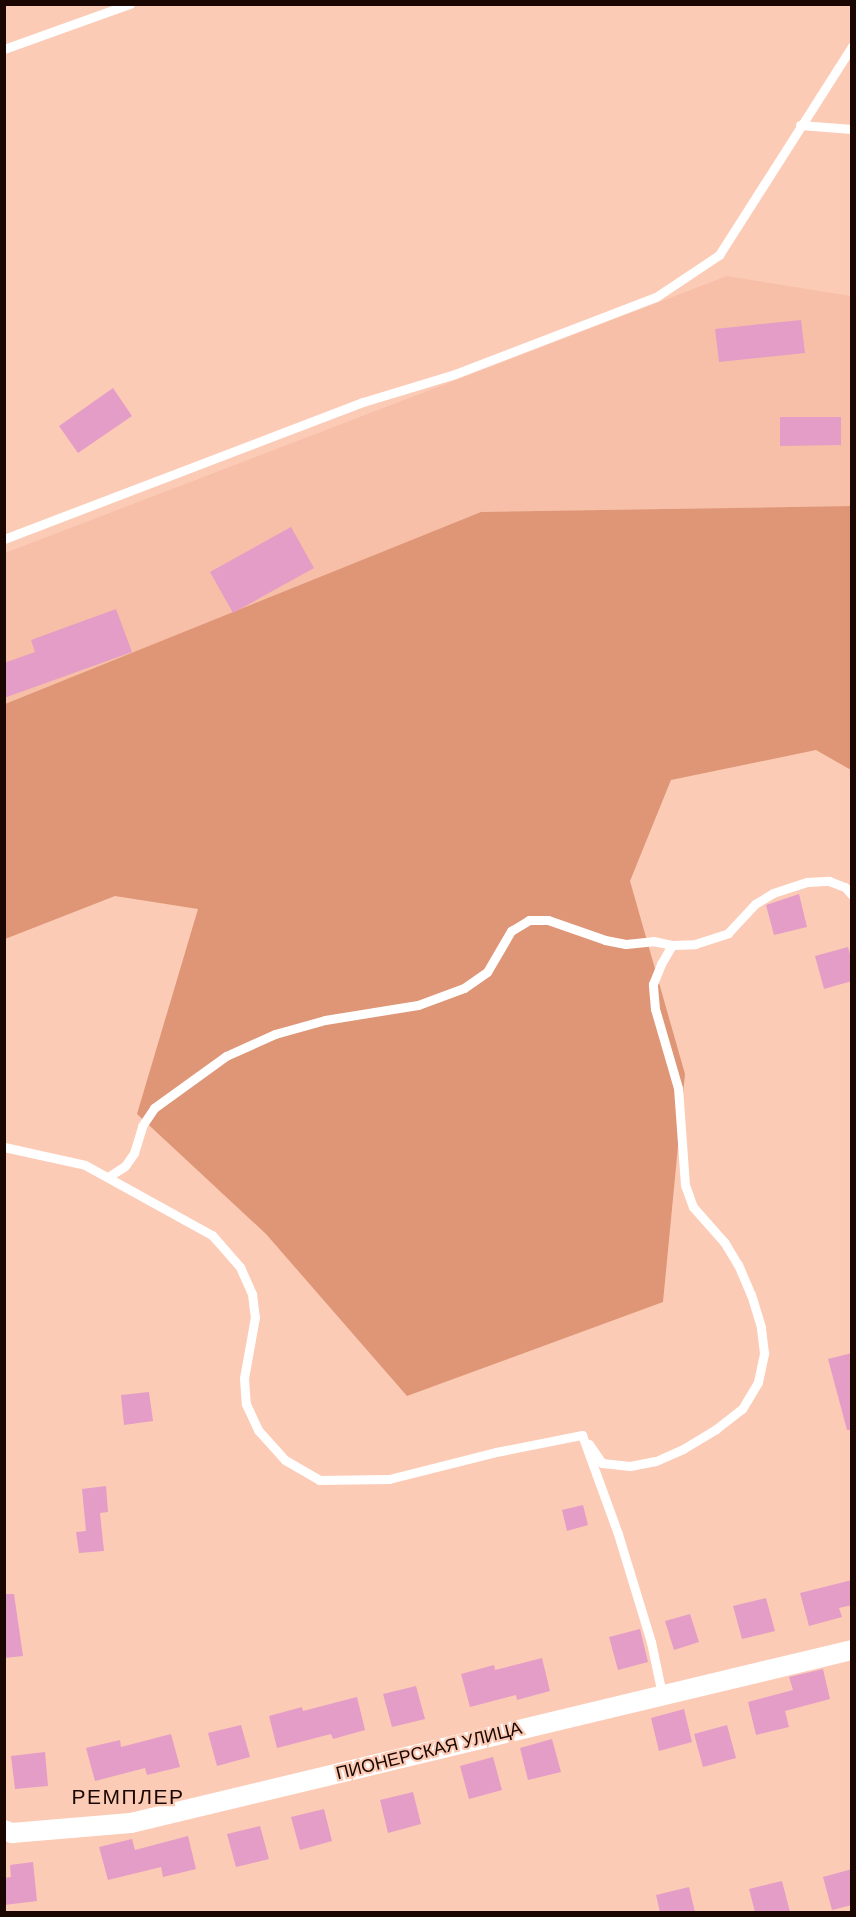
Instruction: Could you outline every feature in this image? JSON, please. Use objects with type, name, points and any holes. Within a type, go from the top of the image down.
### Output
[{"type":"street","name":"ПИОНЕРСКАЯ УЛИЦА","points":[[4,1830],[12,1833],[131,1823],[852,1650]]},
{"type":"lane","points":[[4,49],[129,4]]},
{"type":"lane","points":[[4,539],[363,402],[456,374],[656,297],[719,255],[852,46]]},
{"type":"lane","points":[[800,125],[852,129]]},
{"type":"lane","points":[[108,1178],[125,1166],[134,1153],[142,1126],[154,1108],[226,1056],[275,1034],[325,1020],[418,1005],[464,988],[487,972],[511,931],[529,920],[548,920],[605,940],[626,944],[654,941],[672,945],[695,944],[728,933],[755,904],[772,893],[807,882],[829,881],[845,887],[852,895]]},
{"type":"lane","points":[[582,1435],[602,1463],[630,1466],[656,1461],[683,1449],[716,1429],[742,1408],[758,1383],[762,1363],[761,1327],[751,1295],[723,1242],[693,1207],[685,1185],[678,1088],[655,1009],[653,984],[672,945]]},
{"type":"lane","points":[[4,1146],[85,1165],[212,1235],[240,1267],[252,1293],[255,1317],[244,1378],[246,1404],[258,1430],[285,1460],[319,1480],[388,1479],[496,1452],[582,1435]]},
{"type":"lane","points":[[582,1435],[618,1534],[651,1642],[662,1694]]},
{"type":"shaded area","points":[[727,276],[851,296],[851,506],[481,512],[5,704],[5,553]]},
{"type":"shaded area","points":[[851,506],[851,770],[816,750],[671,780],[630,881],[685,1074],[663,1302],[407,1396],[266,1234],[137,1114],[198,909],[115,896],[5,939],[5,704],[481,512]]},
{"type":"building","points":[[801,320],[805,353],[719,362],[715,329]]},
{"type":"building","points":[[113,388],[132,416],[78,453],[59,426]]},
{"type":"building","points":[[780,417],[841,417],[841,445],[780,446]]},
{"type":"building","points":[[291,527],[314,568],[233,613],[210,572]]},
{"type":"building","points":[[116,609],[132,652],[4,698],[4,663],[35,652],[31,640]]},
{"type":"building","points":[[799,894],[807,927],[774,935],[766,905]]},
{"type":"building","points":[[848,947],[852,961],[852,981],[824,989],[815,956]]},
{"type":"building","points":[[852,1353],[852,1430],[847,1430],[828,1359]]},
{"type":"building","points":[[149,1392],[153,1421],[124,1425],[121,1395]]},
{"type":"building","points":[[106,1486],[108,1512],[100,1513],[104,1551],[79,1553],[76,1532],[86,1531],[82,1489]]},
{"type":"building","points":[[583,1505],[588,1525],[567,1531],[562,1510]]},
{"type":"building","points":[[852,1580],[852,1605],[839,1608],[842,1617],[809,1626],[800,1593]]},
{"type":"building","points":[[4,1594],[14,1594],[23,1656],[4,1658]]},
{"type":"building","points":[[766,1598],[775,1631],[742,1639],[733,1606]]},
{"type":"building","points":[[690,1614],[699,1642],[674,1650],[665,1621]]},
{"type":"building","points":[[640,1629],[648,1662],[618,1670],[609,1637]]},
{"type":"building","points":[[542,1658],[550,1691],[517,1700],[516,1695],[470,1707],[461,1674],[494,1665],[495,1670]]},
{"type":"building","points":[[823,1669],[830,1699],[785,1711],[789,1727],[756,1735],[748,1702],[793,1690],[789,1677]]},
{"type":"building","points":[[416,1686],[425,1719],[392,1727],[383,1694]]},
{"type":"building","points":[[357,1697],[365,1730],[333,1739],[331,1734],[277,1748],[269,1716],[302,1707],[303,1711]]},
{"type":"building","points":[[684,1709],[692,1742],[659,1751],[651,1718]]},
{"type":"building","points":[[241,1725],[250,1757],[217,1766],[208,1733]]},
{"type":"building","points":[[727,1725],[736,1758],[703,1767],[694,1734]]},
{"type":"building","points":[[171,1734],[180,1767],[147,1775],[145,1768],[95,1781],[86,1748],[120,1740],[121,1747]]},
{"type":"building","points":[[552,1739],[561,1772],[528,1780],[520,1748]]},
{"type":"building","points":[[45,1752],[48,1786],[15,1789],[11,1756]]},
{"type":"building","points":[[493,1757],[502,1790],[469,1799],[460,1766]]},
{"type":"building","points":[[413,1792],[421,1824],[388,1833],[380,1800]]},
{"type":"building","points":[[324,1809],[332,1841],[300,1850],[291,1817]]},
{"type":"building","points":[[260,1826],[269,1859],[236,1867],[227,1834]]},
{"type":"building","points":[[188,1836],[196,1869],[163,1877],[161,1867],[108,1880],[99,1847],[132,1839],[135,1850]]},
{"type":"building","points":[[33,1862],[37,1901],[4,1905],[4,1878],[11,1877],[10,1865]]},
{"type":"building","points":[[852,1869],[852,1905],[832,1910],[823,1877]]},
{"type":"building","points":[[782,1881],[790,1912],[755,1912],[749,1889]]},
{"type":"building","points":[[689,1887],[695,1912],[660,1912],[656,1895]]},
{"type":"district","name":"РЕМПЛЕР","points":[[128,1797]]}]
